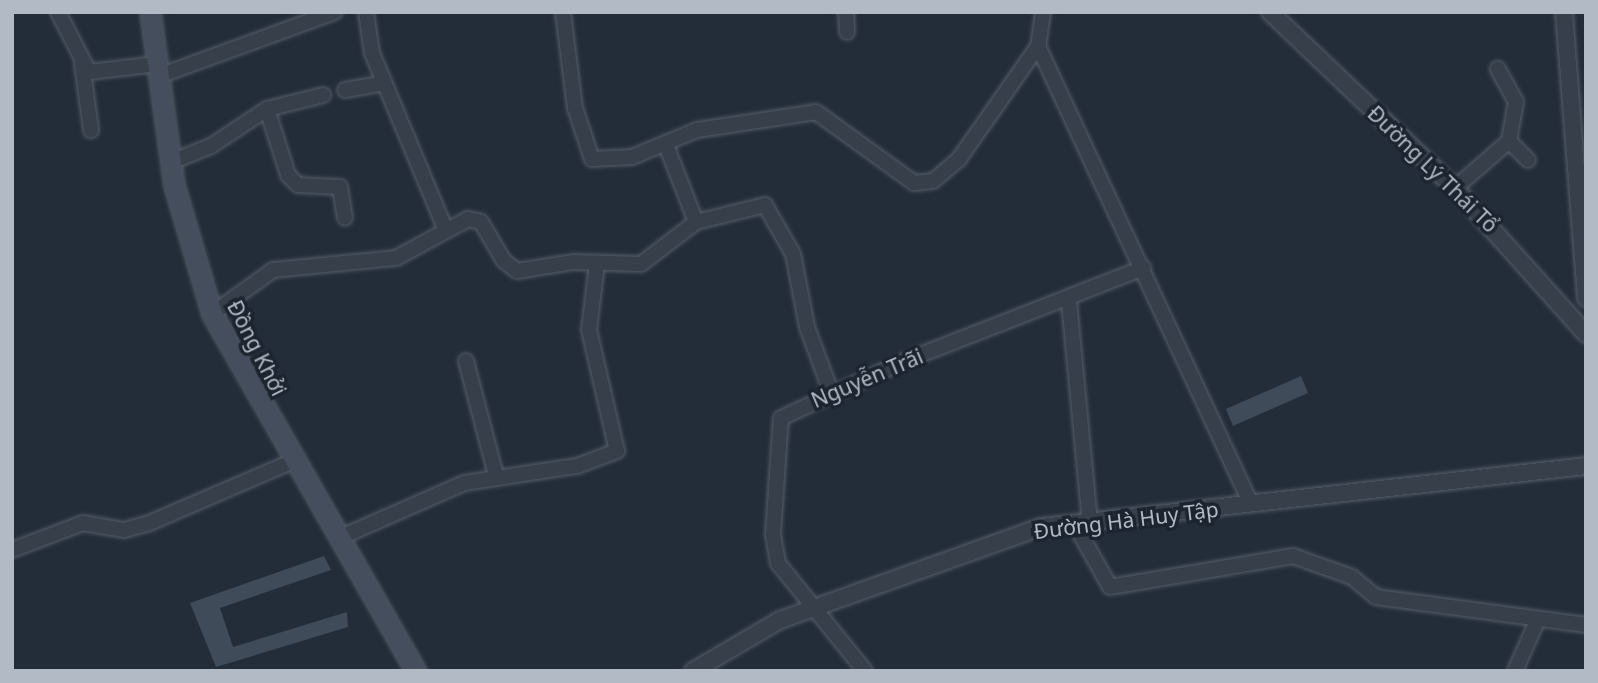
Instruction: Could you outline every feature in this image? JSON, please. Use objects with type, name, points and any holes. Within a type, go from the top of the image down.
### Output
[{"type":"main road","name":"Đồng Khởi","points":[[150,12],[171,162],[188,246],[212,314],[293,461],[416,671]]},
{"type":"street","points":[[58,12],[82,64],[92,130]]},
{"type":"street","points":[[82,64],[99,75],[158,70],[335,12]]},
{"type":"street","points":[[366,12],[384,83],[445,228]]},
{"type":"street","points":[[563,12],[575,108],[588,155],[610,160],[666,145],[697,130],[816,112],[900,178],[933,181],[959,159],[1038,46],[1043,12]]},
{"type":"street","points":[[846,12],[847,32]]},
{"type":"street","name":"Đường Lý Thái Tổ","points":[[1270,12],[1455,188],[1586,334]]},
{"type":"street","points":[[1564,12],[1586,298]]},
{"type":"street","points":[[1038,46],[1251,504]]},
{"type":"street","points":[[1455,188],[1509,141],[1516,102],[1498,69]]},
{"type":"street","points":[[345,90],[384,83]]},
{"type":"street","points":[[171,162],[211,146],[267,109],[323,95]]},
{"type":"street","points":[[267,109],[288,175],[298,185],[340,187],[345,218]]},
{"type":"street","points":[[1509,141],[1528,160]]},
{"type":"street","points":[[666,145],[696,222]]},
{"type":"street","points":[[212,314],[273,270],[396,258],[445,228],[468,219],[481,222],[504,261],[517,271],[597,264],[628,267],[651,260],[696,222],[765,205],[793,254],[807,327],[831,392]]},
{"type":"street","points":[[339,538],[398,507],[496,475],[576,466],[620,448],[589,330],[597,264]]},
{"type":"street","name":"Nguyễn Trãi","points":[[865,671],[811,607],[774,551],[779,424],[790,411],[831,392],[1069,301],[1143,268]]},
{"type":"street","points":[[1069,301],[1082,522],[1110,587],[1293,556],[1352,578],[1376,597],[1586,625]]},
{"type":"street","points":[[466,361],[496,475]]},
{"type":"street","points":[[12,550],[83,523],[124,530],[147,524],[293,461]]},
{"type":"street","name":"Đường Hà Huy Tập","points":[[694,671],[811,607],[1041,527],[1586,466]]},
{"type":"street","points":[[1515,671],[1538,619]]},
{"type":"building","points":[[1301,376],[1308,393],[1233,426],[1226,409]]},
{"type":"building","points":[[324,556],[331,570],[220,608],[233,647],[347,612],[348,627],[216,667],[190,603]]}]
